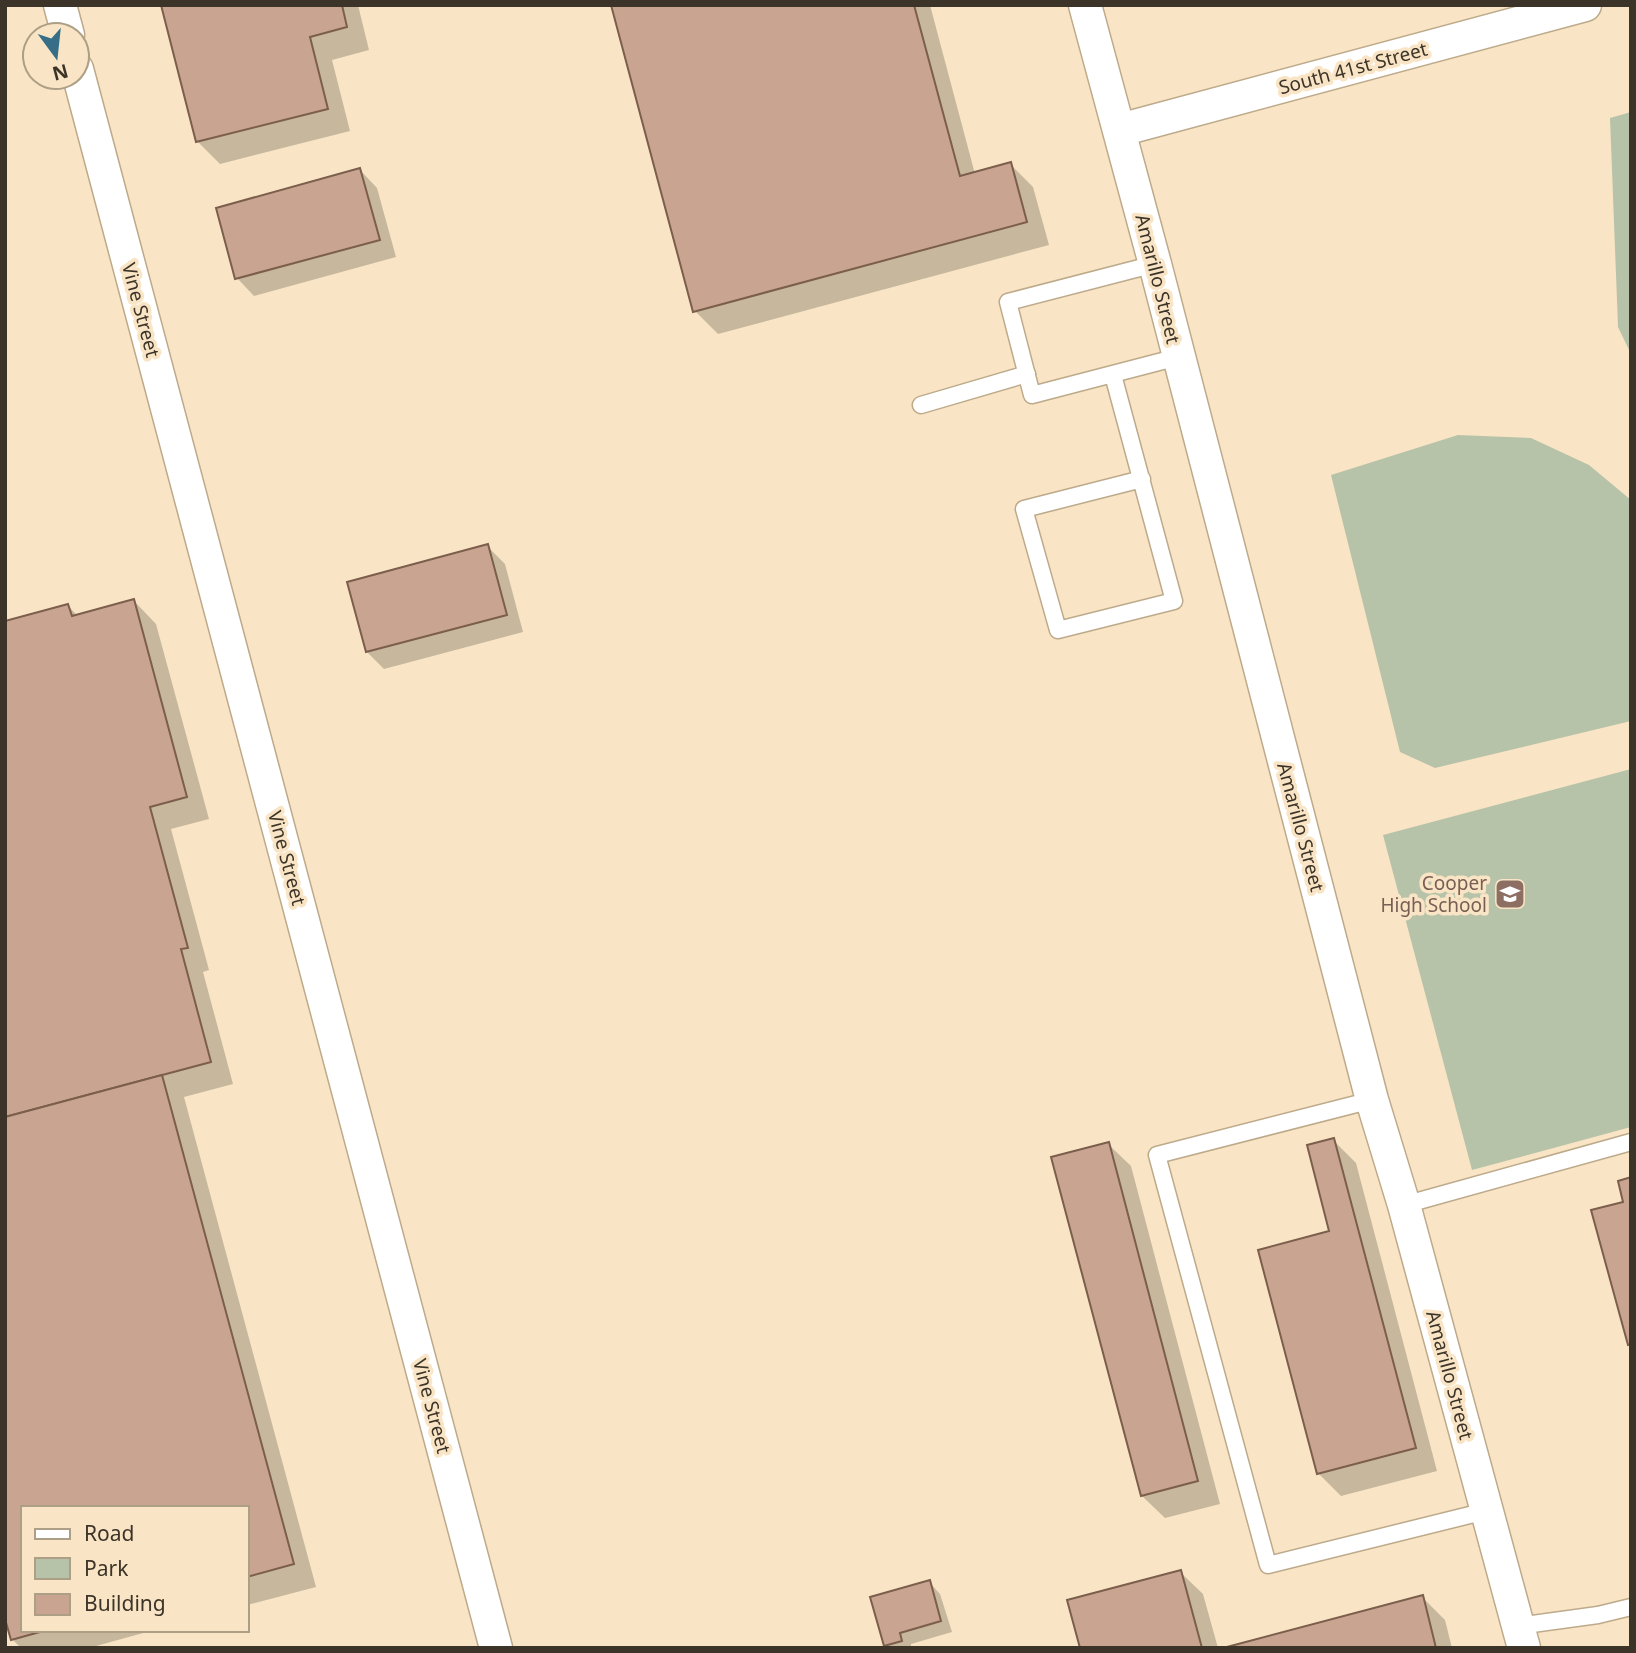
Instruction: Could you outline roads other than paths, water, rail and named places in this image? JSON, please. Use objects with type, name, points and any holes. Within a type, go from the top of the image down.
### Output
[{"type":"street","name":"Amarillo Street","points":[[1085,5],[1372,1100],[1404,1205],[1521,1637]]},
{"type":"street","name":"South 41st Street","points":[[1120,131],[1585,5]]},
{"type":"street","name":"Vine Street","points":[[83,91],[496,1648]]},
{"type":"lane","points":[[1155,264],[1008,302],[1032,395],[1178,357]]},
{"type":"lane","points":[[921,405],[1027,374]]},
{"type":"lane","points":[[1113,375],[1142,479],[1174,600],[1058,631],[1024,509],[1142,479]]},
{"type":"lane","points":[[1372,1100],[1157,1155],[1268,1565],[1486,1511]]},
{"type":"lane","points":[[1404,1205],[1631,1142]]},
{"type":"lane","points":[[1521,1637],[1631,1607]]},
{"type":"place","name":"Cooper High School","points":[[1510,894]]}]
